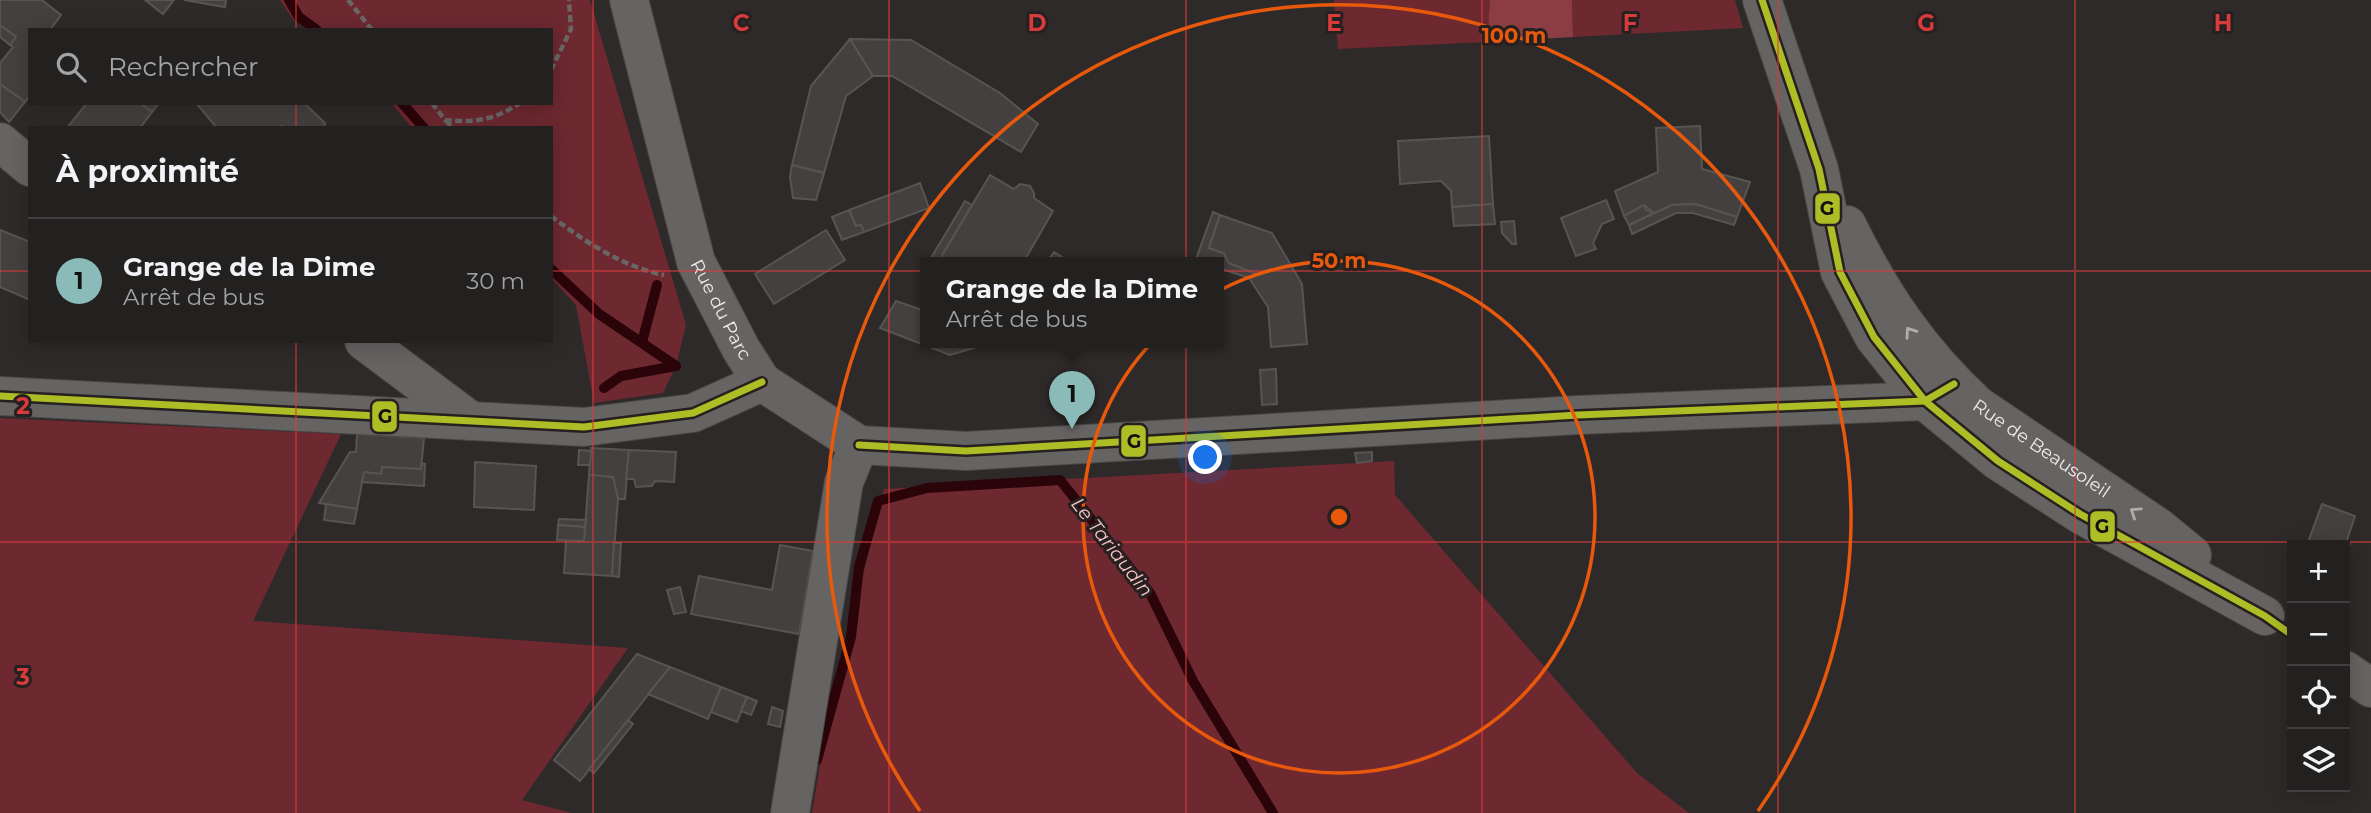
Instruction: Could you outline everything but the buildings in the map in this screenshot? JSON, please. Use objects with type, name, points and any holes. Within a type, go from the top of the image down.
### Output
[{"type":"street","name":"Rue du Parc","points":[[629,0],[696,262],[741,349],[762,382],[859,445]]},
{"type":"street","name":"Rue de Beausoleil","points":[[1762,0],[1819,170],[1840,272],[1874,337],[1940,393],[1998,461],[2080,514],[2279,625]]},
{"type":"street","points":[[0,142],[28,165]]},
{"type":"street","points":[[367,343],[471,421]]},
{"type":"street","points":[[0,396],[584,427],[693,413],[762,382]]},
{"type":"street","points":[[790,813],[844,482],[859,445],[966,451],[1940,393]]},
{"type":"street","points":[[2350,673],[2371,688]]},
{"type":"path","points":[[348,0],[370,28]]},
{"type":"path","points":[[553,66],[570,29],[569,0]]},
{"type":"path","points":[[434,105],[451,126]]},
{"type":"path","points":[[445,120],[472,123],[508,111],[517,105]]},
{"type":"path","points":[[553,218],[576,235],[643,271],[669,276],[696,262]]},
{"type":"shaded area","points":[[280,0],[590,0],[686,325],[676,366],[663,393],[594,403],[576,305],[553,280],[553,126],[410,126],[393,105],[553,105],[553,28],[307,28],[293,19]]},
{"type":"shaded area","points":[[1334,0],[1490,0],[1487,42],[1338,49]]},
{"type":"shaded area","points":[[1490,0],[1572,0],[1573,37],[1487,42]]},
{"type":"shaded area","points":[[1572,0],[1735,0],[1743,28],[1573,37]]},
{"type":"shaded area","points":[[0,418],[341,434],[253,621],[628,648],[522,800],[572,813],[0,813]]},
{"type":"shaded area","points":[[1394,461],[1395,495],[1637,773],[1689,813],[812,813],[827,723],[884,489]]},
{"type":"waterway","name":"Le Tariaudin","points":[[289,0],[299,17],[314,28]]},
{"type":"waterway","name":"Le Tariaudin","points":[[404,105],[422,126]]},
{"type":"waterway","name":"Le Tariaudin","points":[[553,271],[599,314],[676,366]]},
{"type":"waterway","points":[[642,342],[657,285]]},
{"type":"waterway","points":[[604,388],[621,376],[676,366]]},
{"type":"waterway","name":"Le Tariaudin","points":[[817,760],[851,637],[859,567],[878,501],[927,488],[1060,480],[1150,593],[1193,681],[1273,813]]},
{"type":"transit line","name":"G","points":[[1762,0],[1819,169],[1840,272],[1874,337],[1925,401],[1998,461],[2080,514],[2265,616],[2287,631]]},
{"type":"transit line","name":"G","points":[[0,396],[584,427],[693,413],[762,382]]},
{"type":"transit line","name":"G","points":[[859,445],[966,451],[1578,415],[1925,401],[1954,384]]},
{"type":"place","name":"Grange de la Dime","points":[[1072,429]]}]
